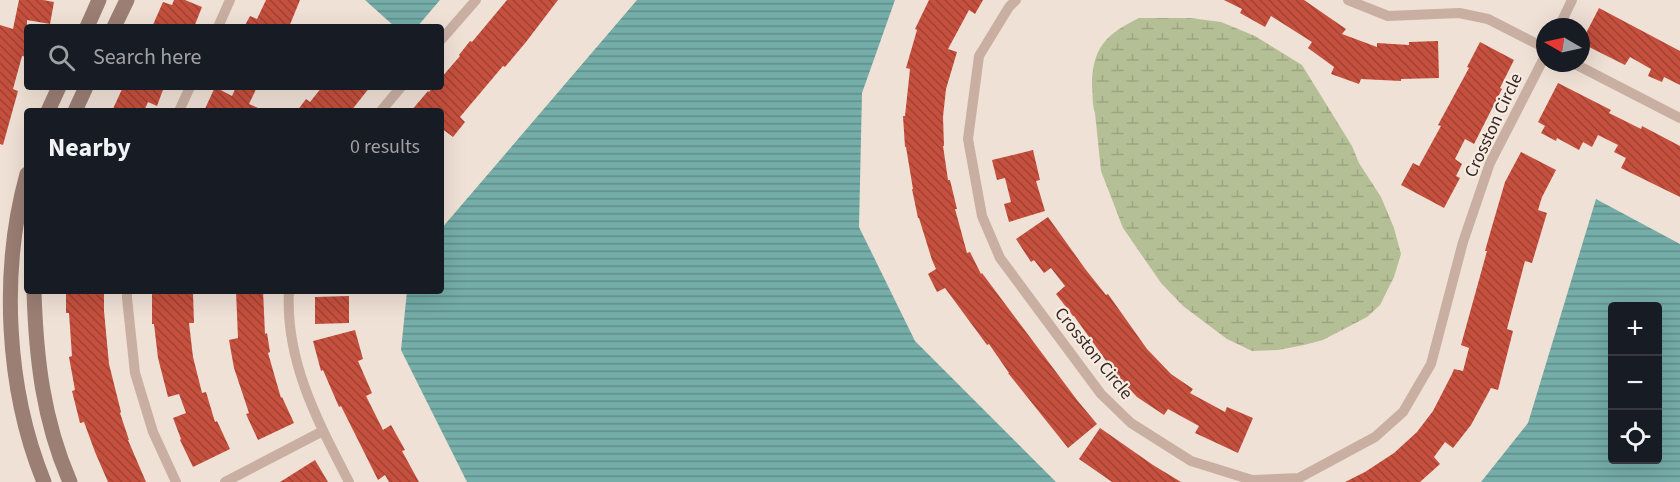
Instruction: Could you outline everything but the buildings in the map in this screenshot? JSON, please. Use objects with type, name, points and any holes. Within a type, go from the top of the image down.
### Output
[{"type":"street","points":[[88,24],[99,0]]},
{"type":"street","points":[[115,24],[127,0]]},
{"type":"street","points":[[219,24],[231,0]]},
{"type":"street","points":[[444,37],[476,0]]},
{"type":"street","name":"Crosston Circle","points":[[1016,0],[1009,7],[979,56],[968,139],[982,216],[1000,258],[1101,394],[1131,423],[1191,461],[1252,480],[1299,478],[1375,437],[1403,412],[1431,364],[1463,242],[1490,162],[1537,72]]},
{"type":"street","points":[[1348,0],[1388,16],[1459,13],[1488,19],[1536,43]]},
{"type":"street","points":[[1563,18],[1572,0]]},
{"type":"street","points":[[1590,71],[1680,118]]},
{"type":"street","points":[[49,108],[58,90]]},
{"type":"street","points":[[76,108],[85,90]]},
{"type":"street","points":[[180,108],[189,90]]},
{"type":"street","points":[[384,108],[398,90]]},
{"type":"street","points":[[24,189],[14,238],[10,286],[11,341],[17,392],[28,438],[44,482]]},
{"type":"street","points":[[34,294],[36,341],[42,391],[51,431],[70,482]]},
{"type":"street","points":[[128,294],[135,373],[153,432],[176,482]]},
{"type":"street","points":[[289,294],[290,329],[294,355],[323,431],[349,482]]},
{"type":"street","points":[[225,482],[323,431]]},
{"type":"green space","points":[[1139,18],[1190,18],[1221,22],[1255,36],[1302,65],[1381,197],[1394,228],[1401,254],[1394,277],[1380,305],[1367,317],[1323,340],[1278,350],[1252,351],[1227,339],[1183,306],[1161,283],[1123,228],[1101,171],[1093,103],[1093,73],[1098,52],[1118,30]]},
{"type":"water","points":[[365,0],[440,0],[420,24],[392,24]]},
{"type":"water","points":[[637,0],[895,0],[862,93],[859,227],[915,341],[1056,482],[467,482],[401,350],[407,294],[444,294],[444,225]]},
{"type":"water","points":[[1596,199],[1680,244],[1680,482],[1481,482],[1528,423]]}]
